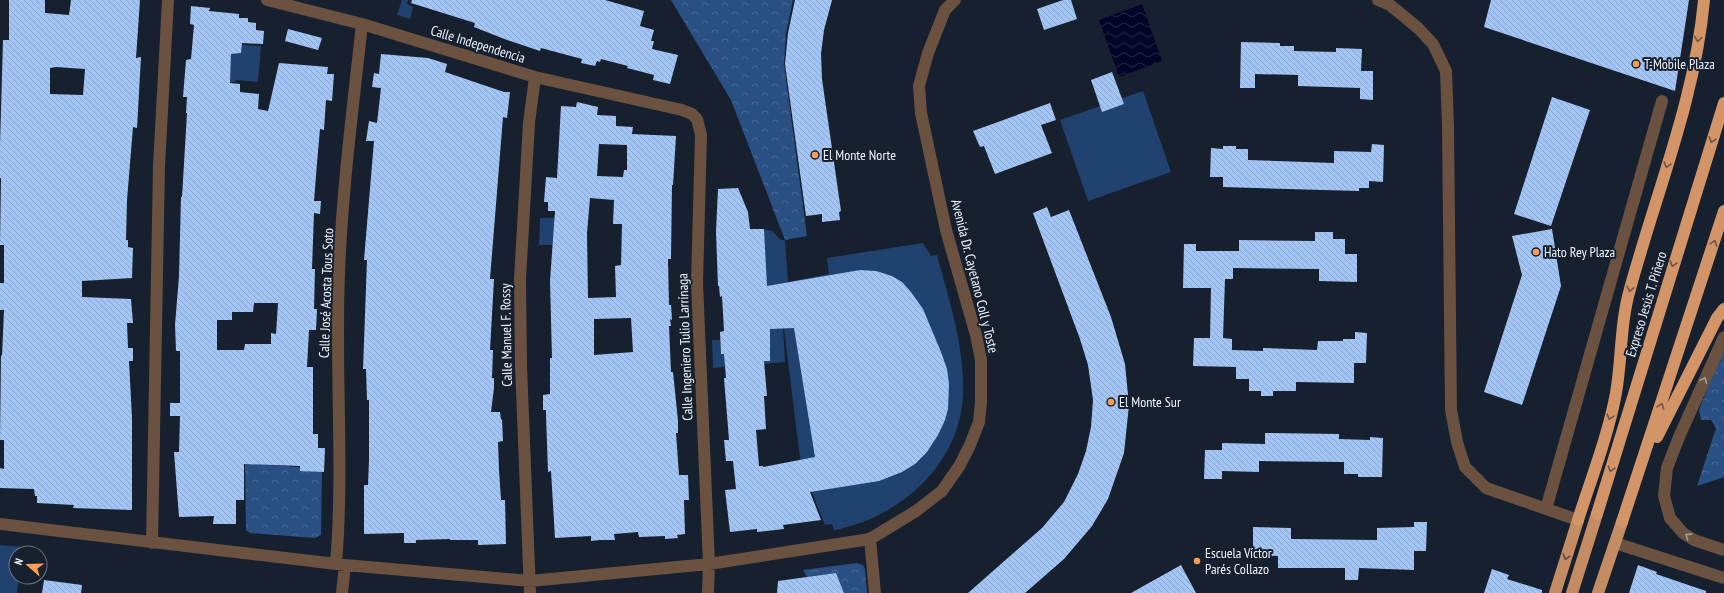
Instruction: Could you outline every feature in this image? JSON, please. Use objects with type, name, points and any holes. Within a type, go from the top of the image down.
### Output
[{"type":"highway","points":[[1555,593],[1612,414],[1621,358],[1621,334],[1629,291],[1685,106],[1695,63],[1704,0]]},
{"type":"highway","name":"Expreso Jesús T. Piñero","points":[[1572,593],[1724,103]]},
{"type":"highway","points":[[1598,593],[1640,470],[1724,211]]},
{"type":"highway","points":[[1640,470],[1717,318],[1724,309]]},
{"type":"street","points":[[152,543],[159,166],[168,0]]},
{"type":"street","name":"Calle Independencia","points":[[267,0],[362,24],[535,77],[682,110]]},
{"type":"street","name":"Avenida Dr. Cayetano Coll y Toste","points":[[870,539],[916,511],[942,491],[960,465],[979,422],[981,402],[981,360],[976,335],[946,230],[920,113],[919,86],[928,53],[945,10],[955,0]]},
{"type":"street","points":[[1378,0],[1390,6],[1418,28],[1430,40],[1446,71],[1451,410],[1457,442],[1465,466],[1487,488],[1578,520]]},
{"type":"street","name":"Calle José Acosta Tous Soto","points":[[342,593],[339,499],[339,273],[350,136],[362,24]]},
{"type":"street","name":"Calle Manuel F. Rossy","points":[[530,587],[521,365],[520,279],[529,123],[535,77]]},
{"type":"street","points":[[1546,509],[1662,101]]},
{"type":"street","name":"Calle Ingeniero Tulio Larrínaga","points":[[682,110],[692,114],[697,119],[700,135],[697,283],[709,564],[708,593]]},
{"type":"street","points":[[1724,337],[1679,437],[1667,468],[1664,496],[1669,516],[1683,533],[1694,540],[1724,550]]},
{"type":"street","points":[[0,524],[530,587],[709,564],[870,539],[875,593]]},
{"type":"street","points":[[1615,543],[1724,578]]},
{"type":"shaded area","points":[[402,0],[408,0],[407,4],[413,7],[410,19],[397,15]]},
{"type":"shaded area","points":[[242,45],[261,46],[258,82],[236,80],[235,82],[230,82],[231,54],[241,53]]},
{"type":"shaded area","points":[[1143,91],[1171,172],[1088,201],[1060,120]]},
{"type":"shaded area","points":[[540,218],[555,218],[554,245],[539,245]]},
{"type":"shaded area","points":[[764,229],[772,231],[781,240],[785,240],[788,282],[829,274],[827,258],[923,243],[931,256],[937,255],[959,342],[963,377],[963,395],[959,420],[951,444],[938,465],[922,484],[903,500],[881,514],[858,524],[834,530],[832,524],[825,525],[803,470],[800,458],[781,305],[763,297],[765,259]]},
{"type":"shaded area","points":[[783,328],[785,362],[713,368],[712,340],[720,340],[721,354],[770,351],[770,346],[758,346],[757,330]]},
{"type":"shaded area","points":[[0,545],[8,546],[8,585],[18,585],[17,593],[0,593]]},
{"type":"green space","points":[[671,0],[793,0],[786,33],[784,64],[807,236],[785,240],[731,100]]},
{"type":"green space","points":[[1724,346],[1724,477],[1697,486],[1716,428],[1711,420],[1701,420],[1699,410]]},
{"type":"green space","points":[[245,463],[322,469],[321,535],[315,538],[250,533],[246,530]]},
{"type":"green space","points":[[857,563],[863,565],[865,569],[867,593],[844,593],[836,573],[812,576],[808,579],[803,570]]},
{"type":"water","points":[[1142,4],[1162,61],[1119,77],[1099,20]]},
{"type":"building","points":[[9,0],[45,0],[45,13],[69,15],[71,0],[140,0],[136,58],[141,57],[137,128],[133,127],[127,200],[126,240],[128,240],[128,247],[133,248],[132,278],[82,281],[82,297],[131,299],[133,323],[127,323],[128,348],[133,348],[133,361],[129,361],[132,418],[132,510],[73,508],[74,505],[37,503],[37,496],[35,496],[34,489],[0,488],[0,468],[4,469],[4,440],[0,440],[1,355],[2,356],[4,310],[0,310],[0,283],[4,283],[4,245],[0,245],[0,145],[3,40],[9,40]],"holes":[[[50,68],[85,69],[83,95],[50,94]]]},
{"type":"building","points":[[412,0],[605,0],[644,11],[640,26],[654,30],[651,41],[654,41],[652,49],[678,55],[670,84],[653,80],[654,75],[601,59],[600,62],[597,61],[595,66],[581,63],[582,59],[541,48],[540,51],[474,27],[475,23],[411,3]]},
{"type":"building","name":"El Monte Norte","points":[[795,0],[832,0],[824,30],[821,54],[822,79],[841,211],[839,212],[840,220],[822,222],[822,214],[806,216],[785,64],[788,33]]},
{"type":"building","points":[[1063,0],[1071,0],[1077,19],[1044,30],[1037,9]]},
{"type":"building","name":"T-Mobile Plaza","points":[[1491,0],[1689,0],[1675,91],[1484,27]]},
{"type":"building","points":[[191,6],[210,8],[209,11],[239,14],[239,18],[248,18],[248,22],[256,23],[256,30],[264,31],[263,44],[242,43],[241,53],[231,54],[230,83],[240,84],[240,92],[259,94],[258,109],[268,111],[279,63],[328,67],[327,74],[334,74],[332,101],[326,100],[324,130],[320,129],[314,201],[321,201],[320,214],[314,213],[312,269],[315,269],[314,309],[317,309],[316,330],[309,330],[307,367],[313,367],[313,434],[318,434],[318,448],[325,448],[324,472],[300,471],[300,466],[244,464],[244,500],[236,500],[236,524],[213,524],[214,516],[179,517],[174,452],[179,452],[180,416],[170,416],[170,403],[180,403],[180,351],[176,351],[175,325],[179,276],[181,197],[187,113],[187,97],[183,97],[186,60],[191,59],[194,25],[190,24]],"holes":[[[254,303],[278,303],[276,334],[271,333],[271,344],[245,344],[244,350],[217,350],[217,320],[232,320],[232,312],[253,312]]]},
{"type":"building","points":[[288,29],[322,38],[318,50],[285,41]]},
{"type":"building","points":[[1241,42],[1280,43],[1280,46],[1294,46],[1294,51],[1336,52],[1336,48],[1362,49],[1361,71],[1373,71],[1373,100],[1360,99],[1360,88],[1298,86],[1298,75],[1255,74],[1255,88],[1240,88]]},
{"type":"building","points":[[381,54],[428,58],[447,64],[445,72],[504,92],[510,92],[507,118],[503,117],[490,279],[494,279],[490,350],[493,350],[492,378],[494,378],[494,388],[491,412],[500,412],[501,420],[502,419],[503,441],[498,442],[501,500],[505,500],[506,544],[478,545],[478,540],[450,539],[416,540],[416,543],[404,543],[404,533],[364,534],[364,485],[368,485],[369,460],[369,400],[367,400],[366,369],[363,369],[367,260],[364,260],[374,141],[366,141],[369,121],[377,123],[381,88],[372,87],[374,73],[379,74]]},
{"type":"building","points":[[1112,72],[1124,104],[1102,112],[1091,80]]},
{"type":"building","points":[[1552,97],[1590,110],[1551,226],[1514,214]]},
{"type":"building","points":[[577,102],[598,107],[597,115],[616,116],[616,126],[633,127],[632,134],[676,136],[672,185],[671,259],[668,259],[669,305],[671,305],[672,320],[670,319],[671,326],[669,326],[671,372],[673,372],[678,421],[678,433],[676,433],[679,475],[688,475],[689,500],[684,500],[685,534],[677,535],[678,538],[665,539],[665,536],[639,537],[638,532],[614,534],[615,540],[591,541],[591,536],[555,538],[551,471],[548,472],[546,410],[543,410],[543,395],[550,394],[550,358],[552,358],[550,281],[555,211],[548,211],[548,202],[544,202],[546,177],[557,178],[561,106],[576,107]],"holes":[[[599,144],[627,145],[627,170],[624,170],[623,177],[597,176]],[[590,198],[614,200],[613,224],[622,224],[621,265],[615,266],[616,297],[588,298],[587,233]],[[631,318],[633,352],[594,355],[594,319]]]},
{"type":"building","points":[[1050,103],[1056,120],[1041,125],[1052,153],[995,174],[984,146],[980,147],[973,131]]},
{"type":"building","points":[[1372,144],[1384,145],[1383,182],[1369,181],[1369,188],[1359,188],[1359,191],[1223,187],[1223,177],[1210,177],[1211,148],[1223,149],[1223,146],[1236,146],[1236,149],[1248,149],[1248,160],[1334,163],[1334,151],[1371,152]]},
{"type":"building","points":[[738,188],[748,212],[750,229],[764,229],[767,286],[860,270],[876,271],[892,276],[902,282],[923,309],[947,369],[949,384],[948,409],[938,435],[927,452],[915,464],[902,472],[879,481],[810,492],[821,520],[783,525],[784,529],[757,532],[757,529],[730,532],[725,490],[736,489],[733,461],[726,461],[724,440],[729,440],[724,378],[726,378],[724,354],[721,354],[720,332],[724,331],[722,296],[720,297],[718,286],[716,232],[718,189]],"holes":[[[794,328],[815,457],[763,467],[759,466],[756,430],[766,429],[764,396],[767,396],[764,361],[770,361],[770,329]]]},
{"type":"building","name":"El Monte Sur","points":[[1047,207],[1051,217],[1069,210],[1111,317],[1125,364],[1129,405],[1124,453],[1108,499],[1092,526],[1064,559],[1025,593],[968,593],[1042,528],[1064,502],[1078,474],[1086,451],[1091,427],[1093,400],[1088,365],[1080,339],[1033,213]]},
{"type":"building","points":[[1552,229],[1561,286],[1522,405],[1484,392],[1522,275],[1512,236]]},
{"type":"building","points":[[1315,232],[1333,232],[1333,239],[1345,239],[1345,254],[1357,254],[1357,282],[1319,281],[1319,269],[1233,268],[1233,279],[1225,279],[1223,338],[1232,339],[1232,350],[1263,351],[1263,348],[1317,350],[1318,341],[1343,341],[1343,339],[1355,339],[1355,332],[1367,333],[1366,363],[1354,363],[1354,383],[1296,382],[1296,391],[1273,391],[1273,396],[1261,396],[1261,391],[1249,391],[1249,379],[1236,379],[1236,367],[1193,366],[1194,338],[1210,338],[1211,288],[1183,288],[1184,244],[1196,244],[1196,251],[1239,251],[1239,240],[1315,241]]},
{"type":"building","points":[[1265,433],[1339,434],[1339,439],[1370,440],[1370,437],[1383,438],[1382,477],[1358,477],[1358,474],[1344,474],[1344,462],[1259,461],[1259,472],[1222,471],[1222,479],[1204,479],[1205,450],[1222,450],[1222,443],[1265,444]]},
{"type":"building","points":[[1414,522],[1427,522],[1426,551],[1414,551],[1414,570],[1359,568],[1358,580],[1345,580],[1345,568],[1278,568],[1278,556],[1253,555],[1253,527],[1291,528],[1291,539],[1377,540],[1377,528],[1414,527]]},
{"type":"building","points":[[1181,565],[1196,593],[1131,593]]},
{"type":"building","points":[[1638,565],[1657,572],[1656,574],[1706,591],[1706,593],[1629,593]]},
{"type":"building","points":[[1492,569],[1509,575],[1507,579],[1542,590],[1542,593],[1484,593]]},
{"type":"building","points":[[836,573],[844,593],[777,593],[778,581]]},
{"type":"building","points":[[48,581],[82,585],[81,593],[42,593],[43,585],[48,585]]},
{"type":"place","name":"T-Mobile Plaza","points":[[1636,64]]},
{"type":"place","name":"El Monte Norte","points":[[815,155]]},
{"type":"place","name":"Hato Rey Plaza","points":[[1536,252]]},
{"type":"place","name":"El Monte Sur","points":[[1111,402]]},
{"type":"place","name":"Escuela Víctor Parés Collazo","points":[[1197,561]]}]
